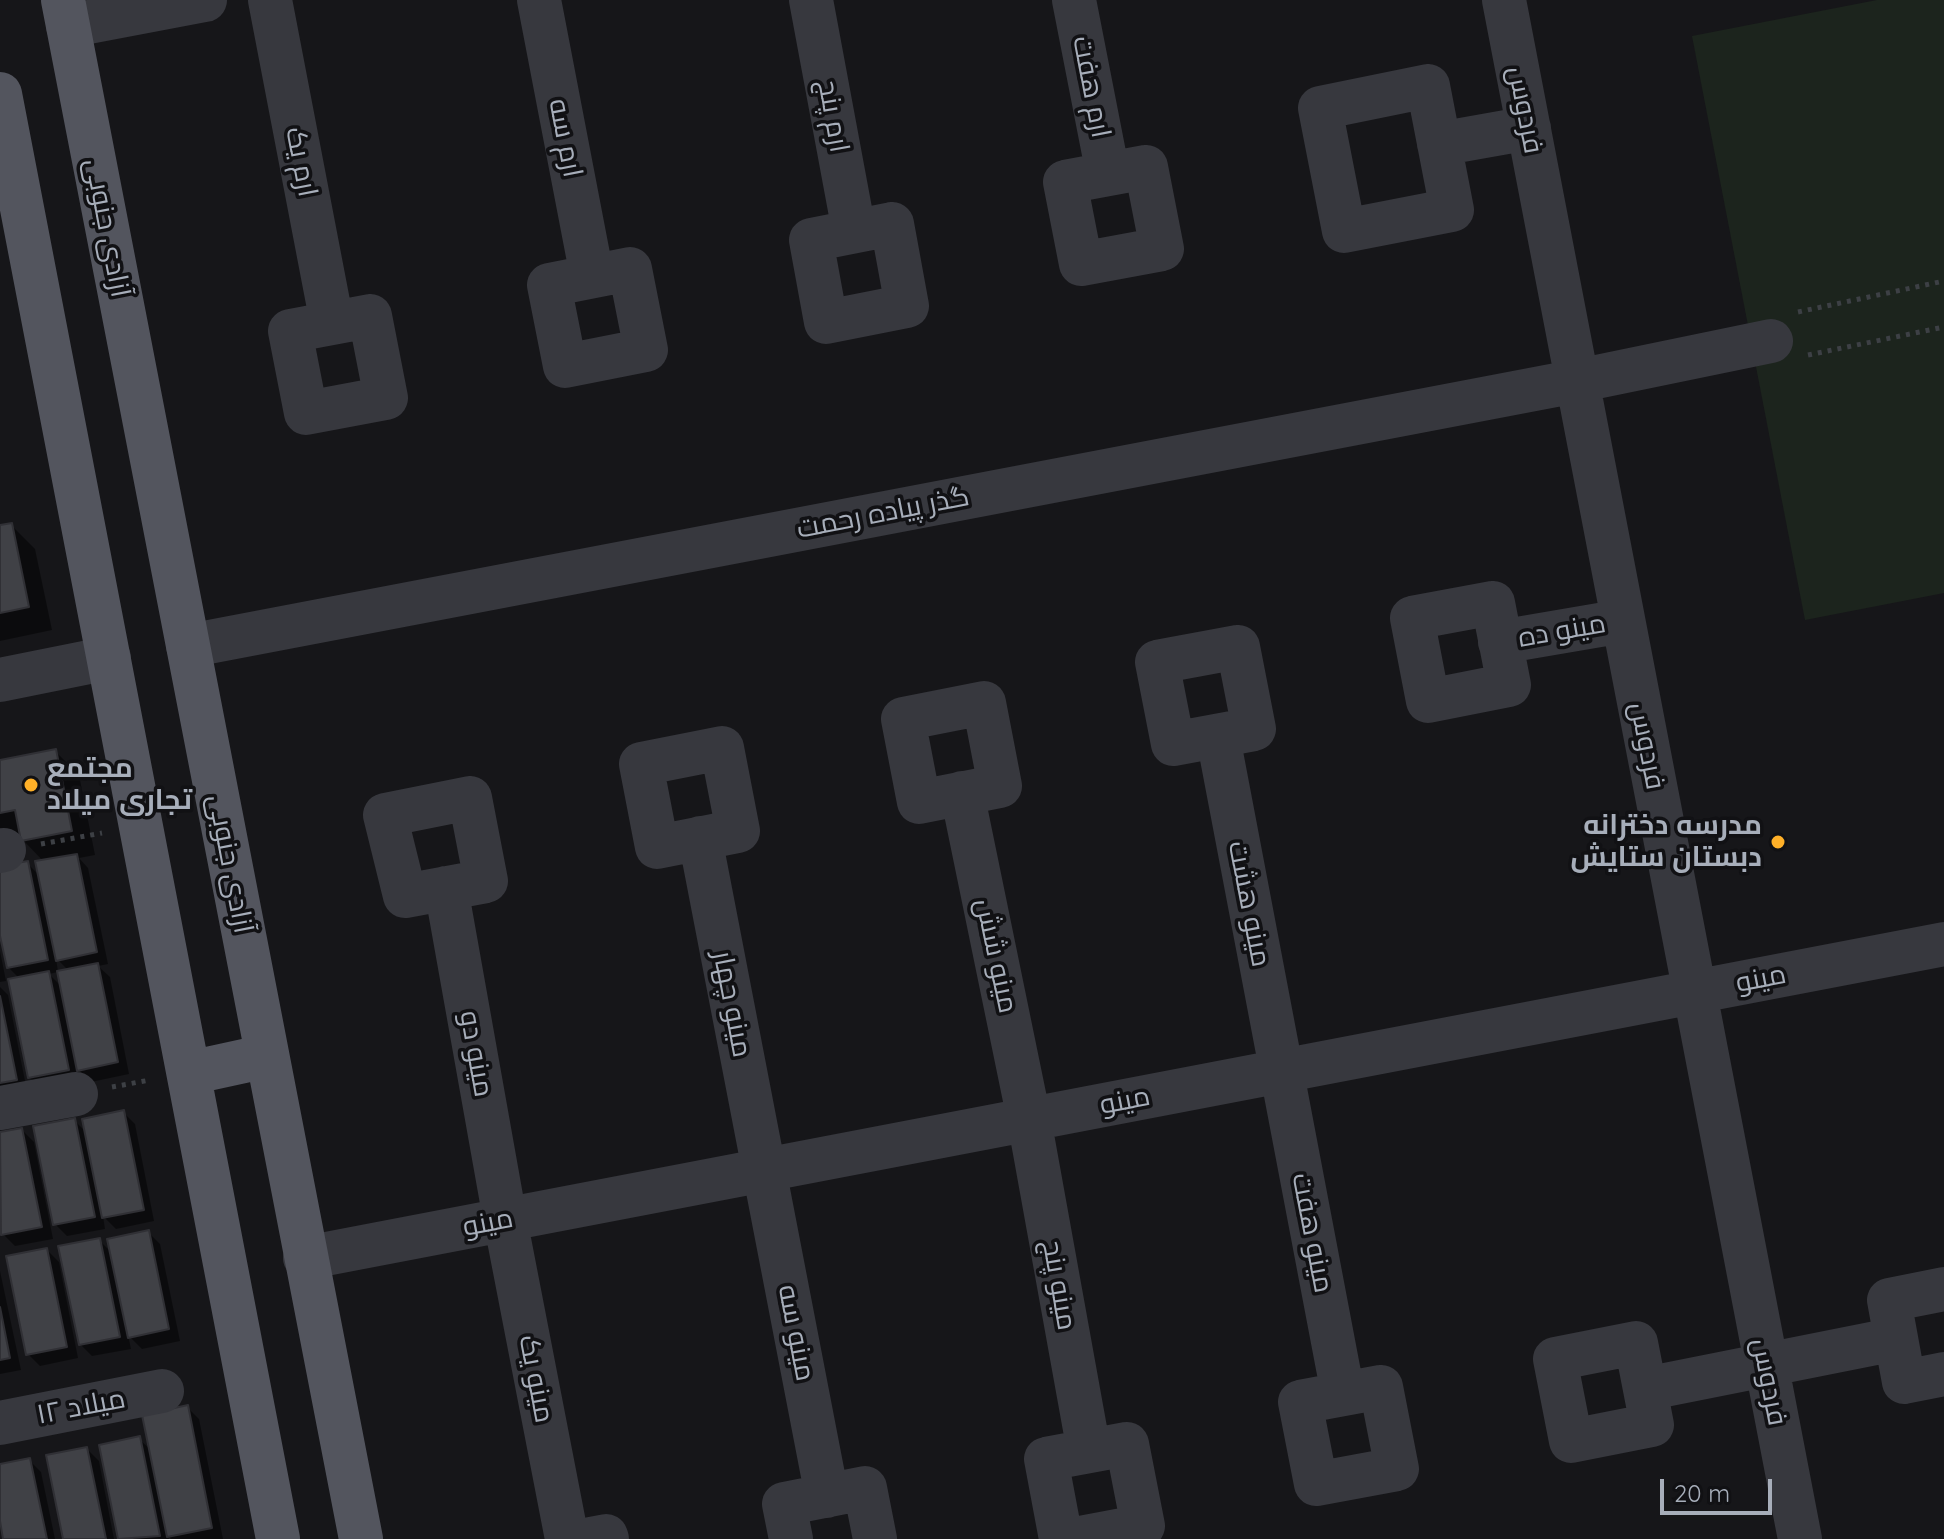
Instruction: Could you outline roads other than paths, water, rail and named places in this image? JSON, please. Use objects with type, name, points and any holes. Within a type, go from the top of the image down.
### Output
[{"type":"main road","name":"آزادی جنوبی","points":[[66,13],[361,1539]]},
{"type":"main road","points":[[0,94],[278,1539]]},
{"type":"main road","points":[[189,1073],[267,1056]]},
{"type":"street","points":[[66,13],[205,0]]},
{"type":"street","name":"ارم یک","points":[[270,0],[332,323]]},
{"type":"street","name":"ارم سه","points":[[539,0],[592,276]]},
{"type":"street","name":"ارم پنج","points":[[811,0],[854,231]]},
{"type":"street","name":"ارم هفت","points":[[1074,0],[1108,174]]},
{"type":"street","name":"فردوس","points":[[1504,0],[1800,1539]]},
{"type":"street","points":[[1439,144],[1529,128]]},
{"type":"street","name":"گذر پیاده رحمت","points":[[188,646],[1577,381],[1771,341]]},
{"type":"street","name":"مینو ده","points":[[1500,642],[1623,621]]},
{"type":"street","points":[[0,680],[109,658]]},
{"type":"street","name":"مینو هشت","points":[[1218,737],[1281,1071]]},
{"type":"street","name":"مینو شش","points":[[962,793],[1029,1119]]},
{"type":"street","name":"مینو چهار","points":[[700,838],[764,1170]]},
{"type":"street","name":"مینو دو","points":[[446,888],[505,1219]]},
{"type":"street","name":"مینو","points":[[305,1258],[1944,944]]},
{"type":"street","name":"مینو هفت","points":[[1281,1071],[1343,1394]]},
{"type":"street","points":[[0,1108],[76,1094]]},
{"type":"street","name":"مینو پنج","points":[[1029,1119],[1089,1451]]},
{"type":"street","name":"مینو سه","points":[[764,1170],[827,1496]]},
{"type":"street","name":"مینو یک","points":[[505,1219],[567,1539]]},
{"type":"street","points":[[1944,1289],[1889,1300],[1904,1382],[1944,1374]]},
{"type":"street","points":[[1645,1389],[1896,1339]]},
{"type":"street","name":"میلاد ۱۲","points":[[0,1423],[162,1391]]},
{"type":"street","points":[[1061,1539],[1046,1459],[1127,1444],[1143,1526],[1074,1539]]},
{"type":"street","points":[[791,1539],[784,1504],[865,1488],[875,1539]]},
{"type":"street","points":[[590,1539],[606,1536],[607,1539]]},
{"type":"place","name":"مجتمع تجاری میلاد","points":[[31,785]]},
{"type":"place","name":"مدرسه دخترانه دبستان ستایش","points":[[1778,842]]}]
